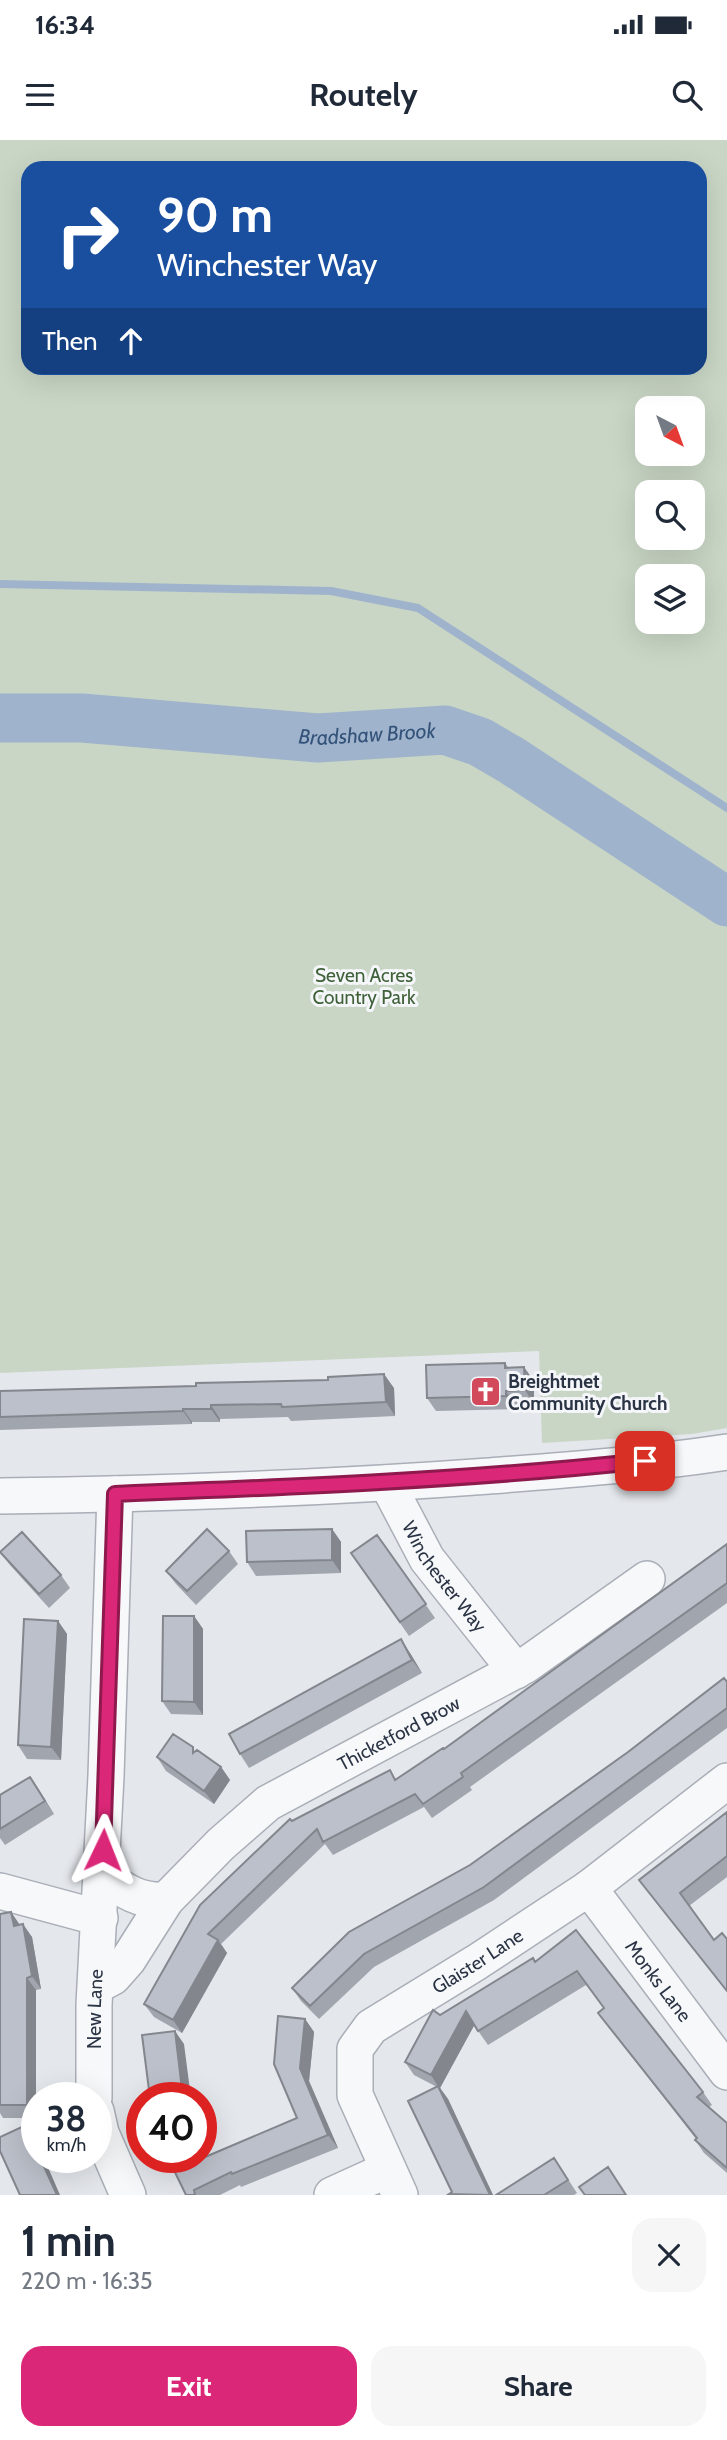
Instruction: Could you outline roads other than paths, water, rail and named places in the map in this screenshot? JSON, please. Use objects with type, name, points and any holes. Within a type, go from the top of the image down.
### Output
[{"type":"street","points":[[0,1496],[387,1483],[565,1470],[727,1452]]},
{"type":"street","name":"Winchester Way","points":[[387,1483],[427,1559],[516,1671]]},
{"type":"street","name":"New Lane","points":[[94,2082],[115,1494]]},
{"type":"street","name":"Thicketford Brow","points":[[96,1986],[113,1977],[128,1960],[166,1900],[221,1844],[268,1803],[516,1671],[647,1579]]},
{"type":"street","name":"Glaister Lane","points":[[393,2182],[355,2095],[355,2049],[371,2027],[485,1957],[589,1888],[727,1781]]},
{"type":"street","points":[[102,1875],[129,1895],[151,1901],[166,1900]]},
{"type":"street","name":"Monks Lane","points":[[589,1888],[727,2072]]},
{"type":"street","points":[[0,1891],[100,1918]]},
{"type":"street","points":[[112,2158],[128,2195]]},
{"type":"street","points":[[332,2195],[393,2182]]},
{"type":"waterway","points":[[0,584],[331,591],[418,608],[727,808]]},
{"type":"waterway","name":"Bradshaw Brook","points":[[0,718],[82,718],[318,738],[445,730],[480,742],[511,760],[727,902]]},
{"type":"place","name":"Breightmet Community Church","points":[[485,1392]]},
{"type":"park label","name":"Seven Acres Country Park","points":[[364,986]]}]
